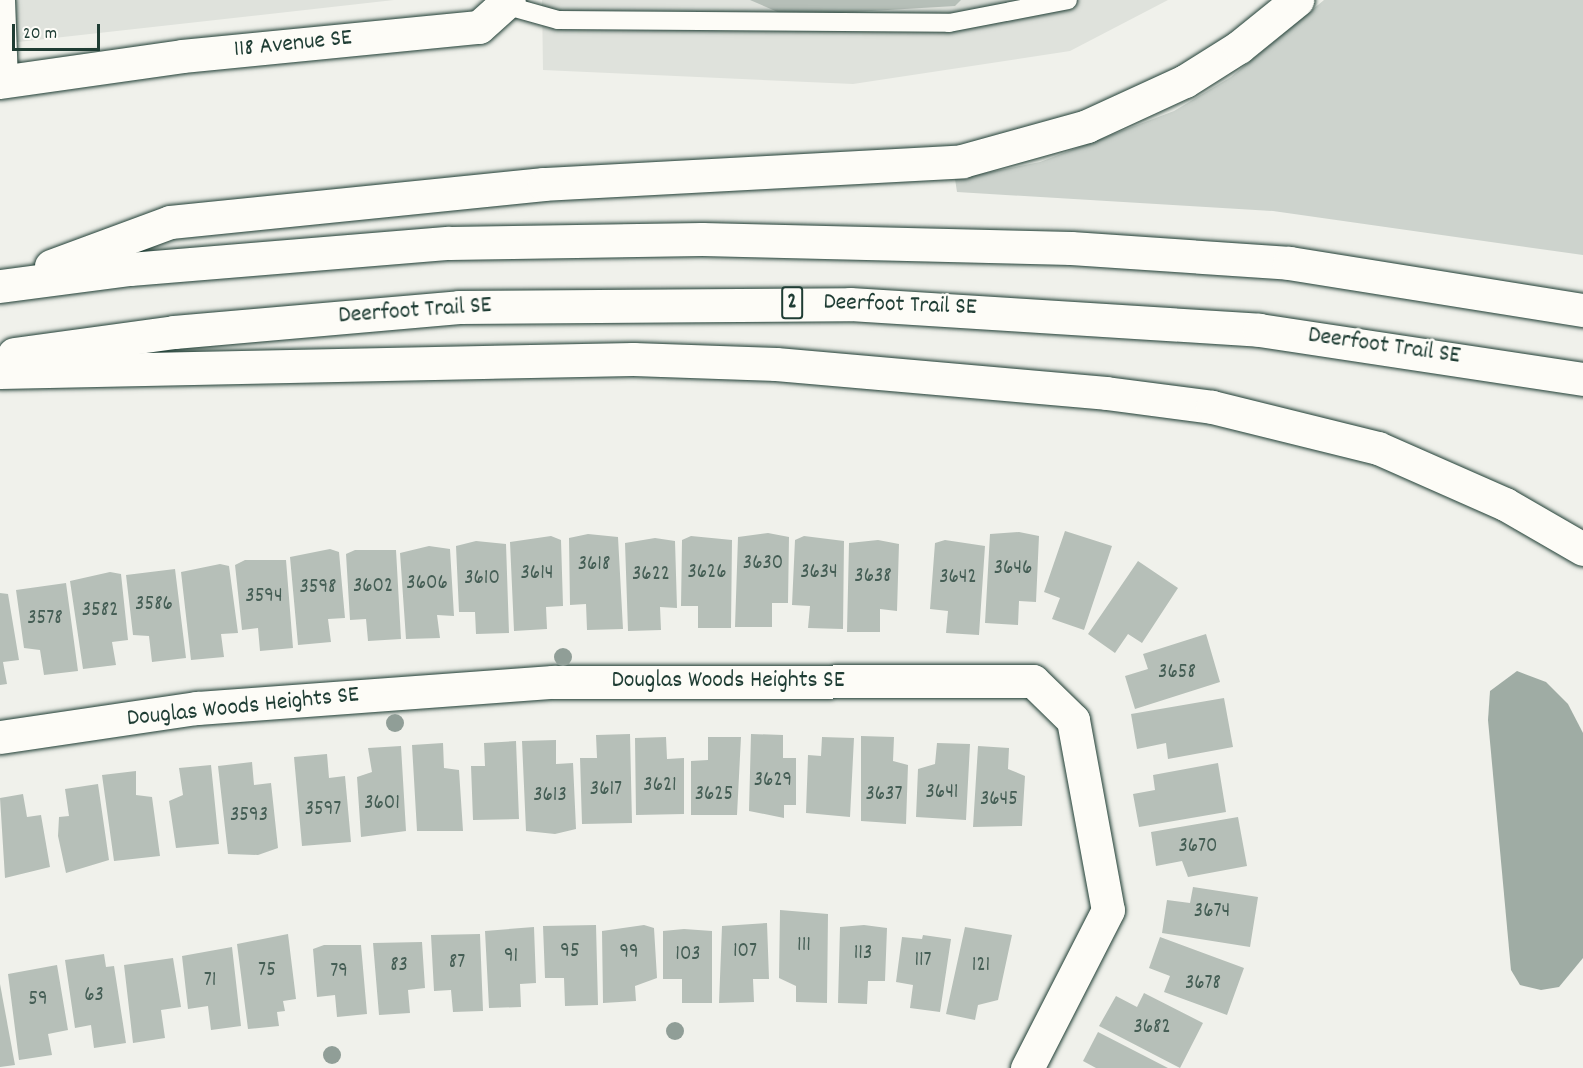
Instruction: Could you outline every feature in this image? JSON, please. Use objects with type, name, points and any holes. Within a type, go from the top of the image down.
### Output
[{"type":"main road","points":[[0,285],[170,222],[544,184],[962,161],[1087,126],[1185,81],[1239,47],[1297,0]]},
{"type":"main road","name":"118 Avenue SE","points":[[4,81],[182,56],[479,27],[508,3]]},
{"type":"main road","points":[[0,285],[130,268],[449,243],[702,239],[1071,248],[1289,263],[1583,310]]},
{"type":"main road","name":"Deerfoot Trail SE","points":[[0,356],[174,332],[459,307],[850,304],[1259,330],[1583,379]]},
{"type":"main road","points":[[0,372],[633,359],[776,364],[1106,393],[1212,407],[1378,448],[1505,504],[1583,549]]},
{"type":"main road","name":"Douglas Woods Heights SE","points":[[0,737],[197,708],[553,682],[1033,681],[1073,720],[1108,910],[1027,1068]]},
{"type":"lane","points":[[4,81],[6,0]]},
{"type":"lane","points":[[508,3],[558,20],[642,9],[949,23],[1068,0]]},
{"type":"shaded area","points":[[0,0],[394,0],[0,44]]},
{"type":"shaded area","points":[[542,0],[1168,0],[1070,51],[853,84],[543,70]]},
{"type":"shaded area","points":[[1324,0],[1583,0],[1583,255],[1273,211],[957,192],[955,179],[1040,162],[1174,111],[1231,77]]},
{"type":"shaded area","points":[[1517,671],[1546,682],[1568,704],[1583,733],[1583,958],[1559,987],[1541,990],[1520,985],[1511,970],[1488,720],[1490,691]]},
{"type":"building","points":[[750,0],[961,0],[955,6],[787,16]]},
{"type":"building","points":[[1065,531],[1112,546],[1084,630],[1052,619],[1060,598],[1044,592]]},
{"type":"building","points":[[1019,532],[1039,536],[1036,602],[1019,601],[1018,625],[985,623],[990,534]]},
{"type":"building","points":[[768,533],[789,537],[788,603],[772,603],[772,627],[735,627],[738,537]]},
{"type":"building","points":[[588,534],[618,537],[623,629],[587,630],[586,604],[570,605],[569,538]]},
{"type":"building","points":[[551,536],[561,540],[563,606],[546,607],[547,629],[514,631],[510,542]]},
{"type":"building","points":[[691,536],[732,540],[731,628],[698,628],[698,606],[681,606],[682,540]]},
{"type":"building","points":[[804,536],[844,541],[843,629],[808,628],[810,606],[792,605],[795,540]]},
{"type":"building","points":[[655,538],[675,541],[677,608],[660,607],[661,630],[628,631],[625,543]]},
{"type":"building","points":[[878,540],[899,544],[897,611],[880,609],[880,632],[847,632],[849,543]]},
{"type":"building","points":[[945,540],[985,546],[979,635],[946,633],[948,611],[930,609],[935,543]]},
{"type":"building","points":[[476,541],[506,544],[509,633],[476,634],[475,612],[459,612],[456,546]]},
{"type":"building","points":[[429,546],[450,549],[454,616],[437,615],[440,638],[406,639],[400,553]]},
{"type":"building","points":[[330,549],[339,552],[345,618],[328,619],[331,642],[298,645],[290,557]]},
{"type":"building","points":[[355,550],[396,550],[401,639],[368,641],[366,619],[350,620],[346,554]]},
{"type":"building","points":[[245,560],[286,560],[293,648],[260,651],[258,628],[242,630],[235,565]]},
{"type":"building","points":[[1138,561],[1178,588],[1142,643],[1128,634],[1115,653],[1088,634]]},
{"type":"building","points":[[220,564],[229,566],[238,633],[221,634],[224,657],[191,660],[181,572]]},
{"type":"building","points":[[175,569],[186,658],[152,662],[149,636],[133,635],[126,575]]},
{"type":"building","points":[[110,572],[121,574],[128,640],[112,642],[116,665],[83,669],[70,581]]},
{"type":"building","points":[[66,583],[78,671],[44,675],[40,650],[24,648],[16,590]]},
{"type":"building","points":[[0,593],[8,594],[19,660],[3,662],[7,684],[0,685]]},
{"type":"building","points":[[1206,634],[1220,682],[1135,709],[1125,676],[1148,669],[1143,654]]},
{"type":"building","points":[[1224,698],[1233,747],[1168,759],[1166,743],[1137,749],[1131,714]]},
{"type":"building","points":[[630,734],[632,823],[582,824],[580,758],[597,758],[596,735]]},
{"type":"building","points":[[751,734],[783,735],[783,758],[796,758],[796,805],[784,805],[784,818],[749,811]]},
{"type":"building","points":[[861,736],[894,737],[893,761],[908,765],[906,824],[861,821]]},
{"type":"building","points":[[666,737],[667,759],[684,758],[684,814],[636,815],[635,738]]},
{"type":"building","points":[[708,737],[741,737],[737,815],[691,815],[691,761],[708,760]]},
{"type":"building","points":[[822,737],[854,738],[850,817],[806,813],[808,755],[821,756]]},
{"type":"building","points":[[556,740],[556,764],[573,763],[576,829],[555,834],[526,831],[522,741]]},
{"type":"building","points":[[516,741],[519,819],[473,820],[471,766],[485,766],[484,743]]},
{"type":"building","points":[[443,743],[444,768],[459,770],[463,831],[417,831],[412,745]]},
{"type":"building","points":[[937,743],[970,744],[966,820],[916,817],[918,769],[935,764]]},
{"type":"building","points":[[401,746],[406,831],[361,837],[357,777],[372,772],[368,748]]},
{"type":"building","points":[[978,746],[1009,748],[1008,769],[1025,776],[1022,826],[973,827]]},
{"type":"building","points":[[327,754],[329,778],[345,776],[351,842],[302,846],[294,757]]},
{"type":"building","points":[[252,762],[254,785],[271,783],[278,848],[258,855],[228,854],[218,766]]},
{"type":"building","points":[[1218,763],[1226,812],[1139,827],[1133,794],[1155,790],[1153,775]]},
{"type":"building","points":[[211,765],[219,844],[176,848],[169,801],[183,795],[179,768]]},
{"type":"building","points":[[136,771],[136,795],[152,797],[160,856],[114,861],[102,775]]},
{"type":"building","points":[[98,784],[109,860],[66,873],[58,836],[59,817],[69,816],[65,789]]},
{"type":"building","points":[[23,794],[27,817],[41,815],[50,867],[5,878],[0,798]]},
{"type":"building","points":[[1238,817],[1247,866],[1188,877],[1182,861],[1156,866],[1151,832]]},
{"type":"building","points":[[1193,887],[1258,897],[1250,947],[1162,933],[1167,900],[1190,903]]},
{"type":"building","points":[[780,910],[828,914],[827,1003],[796,1002],[796,986],[779,978]]},
{"type":"building","points":[[767,923],[769,979],[753,979],[754,1002],[719,1003],[722,926]]},
{"type":"building","points":[[596,925],[598,1005],[565,1006],[564,978],[545,978],[543,926]]},
{"type":"building","points":[[644,925],[654,928],[657,978],[635,986],[636,1001],[603,1003],[602,931]]},
{"type":"building","points":[[864,925],[887,928],[885,981],[868,981],[867,1004],[838,1003],[840,927]]},
{"type":"building","points":[[534,927],[536,983],[520,984],[521,1007],[489,1008],[485,931]]},
{"type":"building","points":[[965,927],[1012,935],[998,1000],[978,1005],[975,1020],[946,1014]]},
{"type":"building","points":[[684,929],[712,931],[712,1003],[682,1003],[682,979],[663,979],[663,931]]},
{"type":"building","points":[[288,934],[296,999],[283,1001],[285,1011],[277,1012],[279,1026],[248,1029],[237,944]]},
{"type":"building","points":[[480,934],[483,1011],[453,1012],[451,990],[434,991],[431,935]]},
{"type":"building","points":[[923,935],[951,939],[940,1012],[910,1008],[913,985],[896,982],[902,937],[922,939]]},
{"type":"building","points":[[1160,937],[1244,968],[1227,1015],[1164,992],[1170,976],[1149,968]]},
{"type":"building","points":[[422,942],[425,988],[408,990],[410,1013],[379,1015],[373,943]]},
{"type":"building","points":[[324,945],[361,945],[367,1014],[337,1017],[335,995],[317,997],[313,949]]},
{"type":"building","points":[[232,947],[241,1026],[211,1030],[208,1006],[188,1009],[182,956]]},
{"type":"building","points":[[104,954],[106,967],[114,966],[126,1043],[94,1048],[91,1025],[75,1028],[65,960]]},
{"type":"building","points":[[173,958],[181,1007],[161,1010],[165,1038],[133,1043],[124,965]]},
{"type":"building","points":[[57,965],[68,1030],[48,1034],[52,1055],[19,1060],[8,974]]},
{"type":"building","points":[[0,984],[15,1065],[0,1067]]},
{"type":"building","points":[[1144,993],[1203,1023],[1180,1068],[1099,1026],[1116,996],[1137,1007]]},
{"type":"building","points":[[1098,1032],[1168,1068],[1096,1068],[1083,1061]]}]
